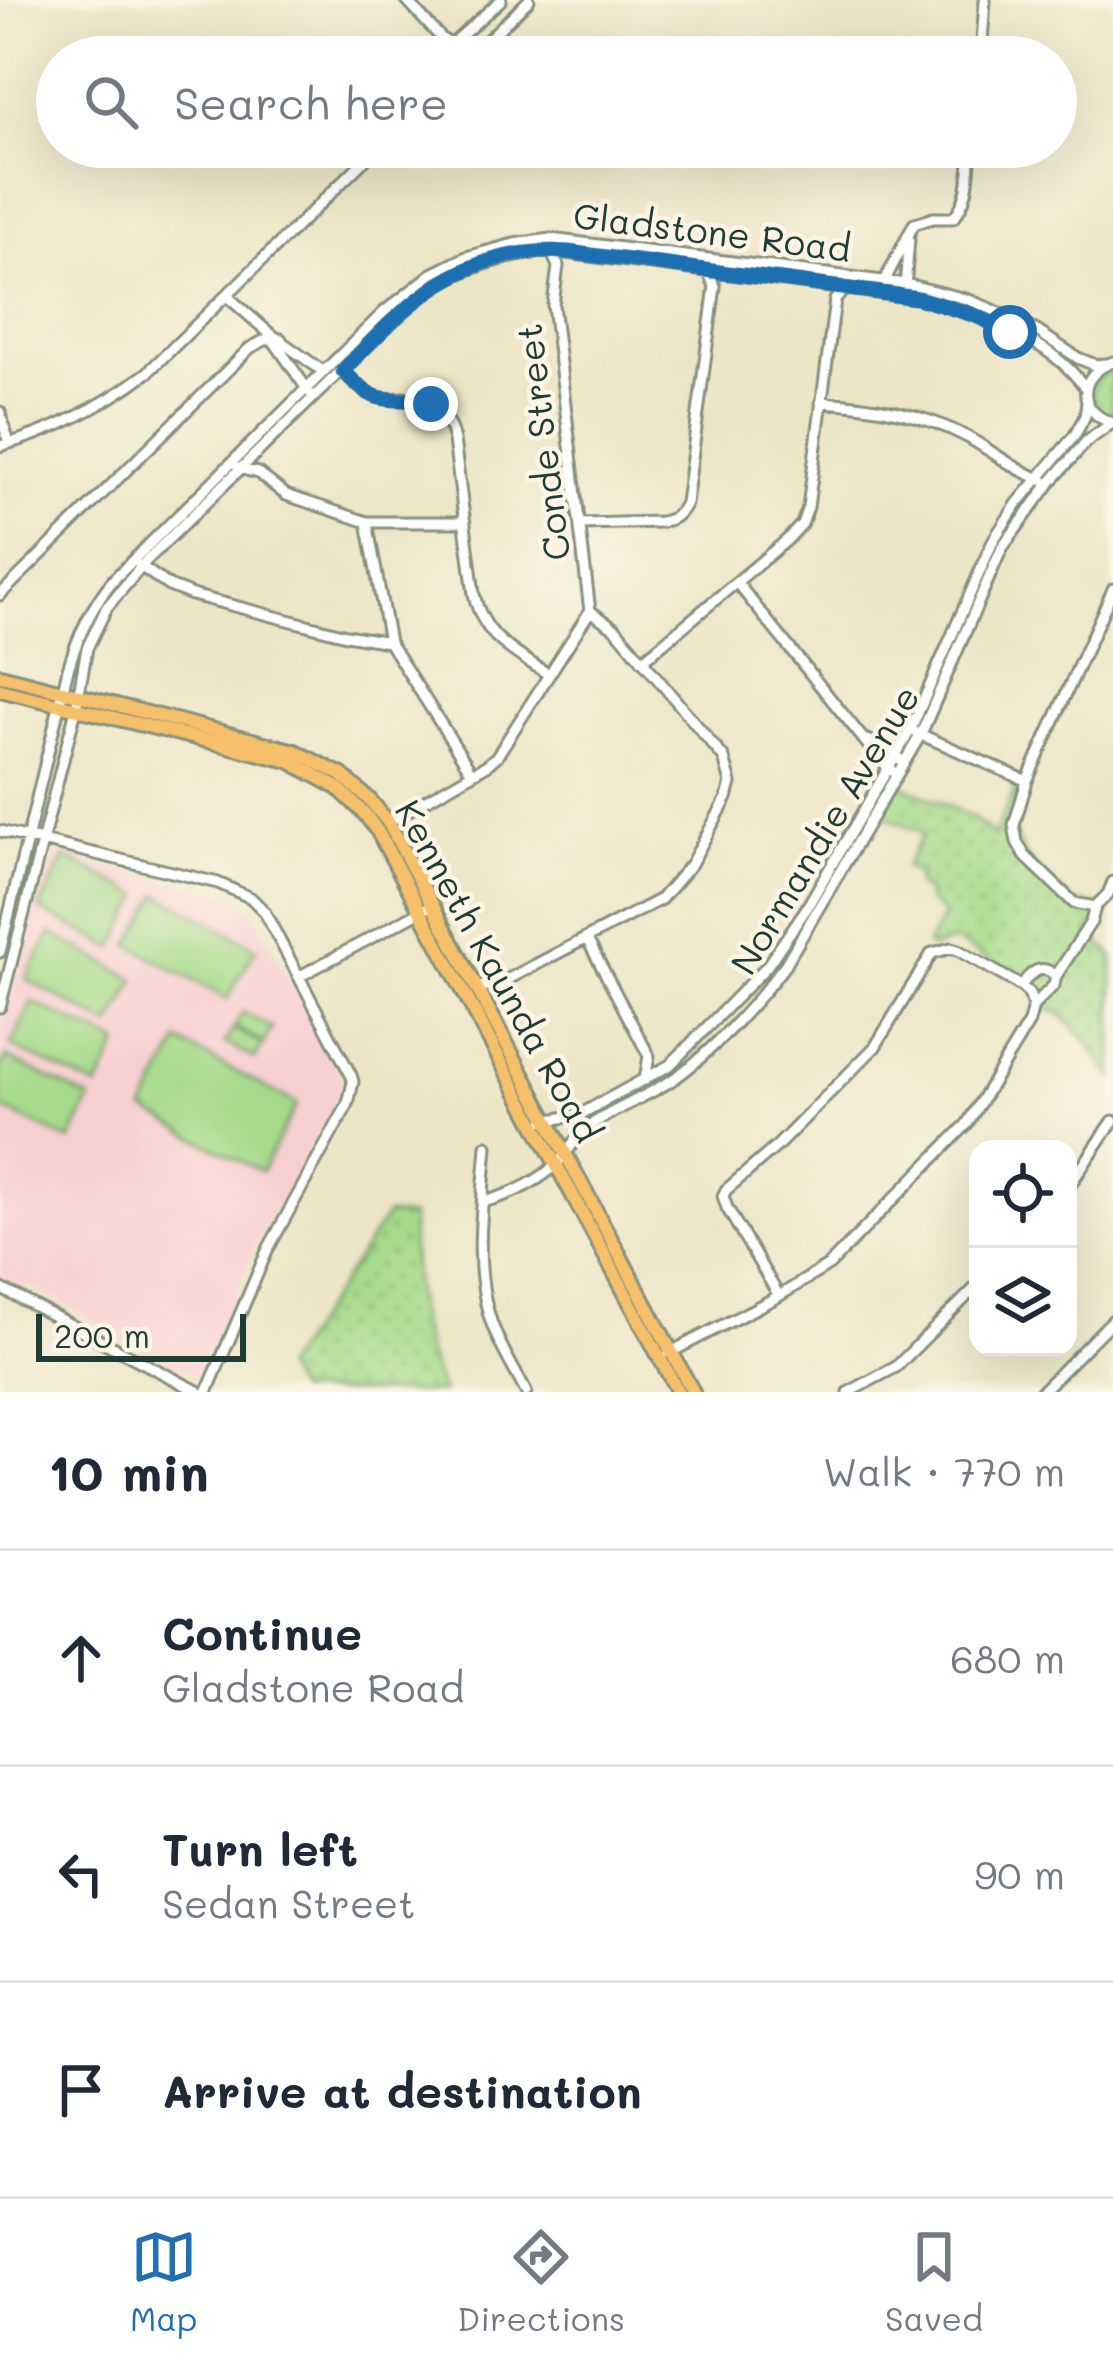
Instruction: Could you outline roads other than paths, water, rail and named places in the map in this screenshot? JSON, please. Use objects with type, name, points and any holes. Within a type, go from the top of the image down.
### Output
[{"type":"main road","name":"Kenneth Kaunda Road","points":[[0,675],[231,739],[322,777],[349,798],[378,832],[477,986],[479,1005]]},
{"type":"main road","name":"Kenneth Kaunda Road","points":[[0,690],[295,751],[326,765],[358,789],[388,822],[464,993],[479,1005],[666,1355],[693,1392]]},
{"type":"main road","name":"Kenneth Kaunda Road","points":[[666,1355],[678,1392]]},
{"type":"street","points":[[406,0],[439,36]]},
{"type":"street","points":[[415,9],[423,0]]},
{"type":"street","points":[[462,36],[501,0]]},
{"type":"street","points":[[492,36],[529,0]]},
{"type":"street","points":[[982,36],[986,0]]},
{"type":"street","points":[[0,412],[4,444],[56,427],[109,400],[147,374],[357,168]]},
{"type":"street","points":[[883,286],[916,222],[953,218],[959,212],[970,168]]},
{"type":"street","points":[[905,290],[909,233]]},
{"type":"street","points":[[550,245],[558,266]]},
{"type":"street","name":"Gladstone Road","points":[[0,950],[73,652],[98,598],[315,398],[343,352],[432,274],[488,250],[550,245],[708,257],[979,304],[1078,358],[1095,365],[1110,363]]},
{"type":"street","name":"Gladstone Road","points":[[253,452],[306,389],[343,371],[405,308],[438,284],[490,261],[550,245]]},
{"type":"street","points":[[558,266],[573,247]]},
{"type":"street","name":"Gladstone Road","points":[[573,247],[729,273],[826,279]]},
{"type":"street","points":[[580,524],[661,522],[681,513],[689,491],[715,286],[706,270],[708,257]]},
{"type":"street","points":[[715,286],[729,273],[730,260]]},
{"type":"street","name":"Conde Street","points":[[558,266],[553,305],[590,611]]},
{"type":"street","points":[[826,279],[835,300]]},
{"type":"street","points":[[643,661],[802,524],[835,300],[847,282]]},
{"type":"street","name":"Gladstone Road","points":[[905,290],[974,315],[1055,356],[1086,389]]},
{"type":"street","points":[[227,296],[327,376]]},
{"type":"street","points":[[274,337],[315,398]]},
{"type":"street","points":[[0,595],[239,359],[260,341],[274,337]]},
{"type":"street","points":[[343,352],[352,362]]},
{"type":"street","points":[[1110,363],[1093,374],[1086,389],[1093,412],[1112,423]]},
{"type":"street","points":[[343,371],[380,398],[421,400],[448,421],[477,608],[484,624],[502,643],[548,674]]},
{"type":"street","points":[[820,402],[877,408],[940,424],[987,448],[1037,484]]},
{"type":"street","name":"Normandie Avenue","points":[[483,1202],[520,1189],[560,1161],[586,1128],[679,1075],[785,965],[916,732],[988,552],[1006,519],[1080,427],[1088,403]]},
{"type":"street","name":"Normandie Avenue","points":[[1037,484],[1112,423]]},
{"type":"street","points":[[253,452],[258,472]]},
{"type":"street","points":[[236,467],[258,472],[286,495],[368,522],[465,522]]},
{"type":"street","points":[[368,522],[389,642],[472,773]]},
{"type":"street","points":[[155,545],[157,575]]},
{"type":"street","points":[[137,563],[192,596],[389,642]]},
{"type":"street","name":"Gladstone Road","points":[[0,1007],[76,709],[86,648],[137,563]]},
{"type":"street","points":[[737,584],[893,772]]},
{"type":"street","points":[[1092,908],[1067,898],[1020,849],[1014,817],[1113,590]]},
{"type":"street","points":[[388,822],[497,756],[590,611],[611,624],[724,758],[731,790],[691,864],[662,898],[497,985],[479,1005]]},
{"type":"street","points":[[916,732],[1027,781]]},
{"type":"street","points":[[863,737],[900,759]]},
{"type":"street","name":"Normandie Avenue","points":[[542,1123],[574,1118],[670,1065],[749,987],[795,926],[893,772]]},
{"type":"street","points":[[0,831],[242,892],[264,911],[300,976],[351,1075],[352,1091],[268,1249],[203,1392],[0,1288]]},
{"type":"street","points":[[1092,908],[1103,902],[1113,882]]},
{"type":"street","points":[[300,976],[426,908]]},
{"type":"street","points":[[666,1355],[829,1264],[954,1139],[1029,1022],[1033,1006],[1054,985],[1091,922],[1092,908]]},
{"type":"street","points":[[587,939],[649,1056],[645,1080],[650,1093]]},
{"type":"street","points":[[779,1296],[727,1208],[725,1190],[777,1146],[874,1047],[932,953],[955,948],[1021,986],[1033,1006]]},
{"type":"street","points":[[0,950],[14,952]]},
{"type":"street","points":[[1021,986],[1038,969],[1056,976]]},
{"type":"street","points":[[464,993],[477,986],[497,985]]},
{"type":"street","points":[[749,987],[760,996]]},
{"type":"street","points":[[649,1056],[670,1065],[679,1075]]},
{"type":"street","points":[[1077,1175],[1113,1121]]},
{"type":"street","points":[[487,1146],[481,1269],[485,1300],[526,1392]]},
{"type":"street","points":[[849,1392],[896,1366],[969,1294]]},
{"type":"street","points":[[1041,1392],[1113,1320]]}]
